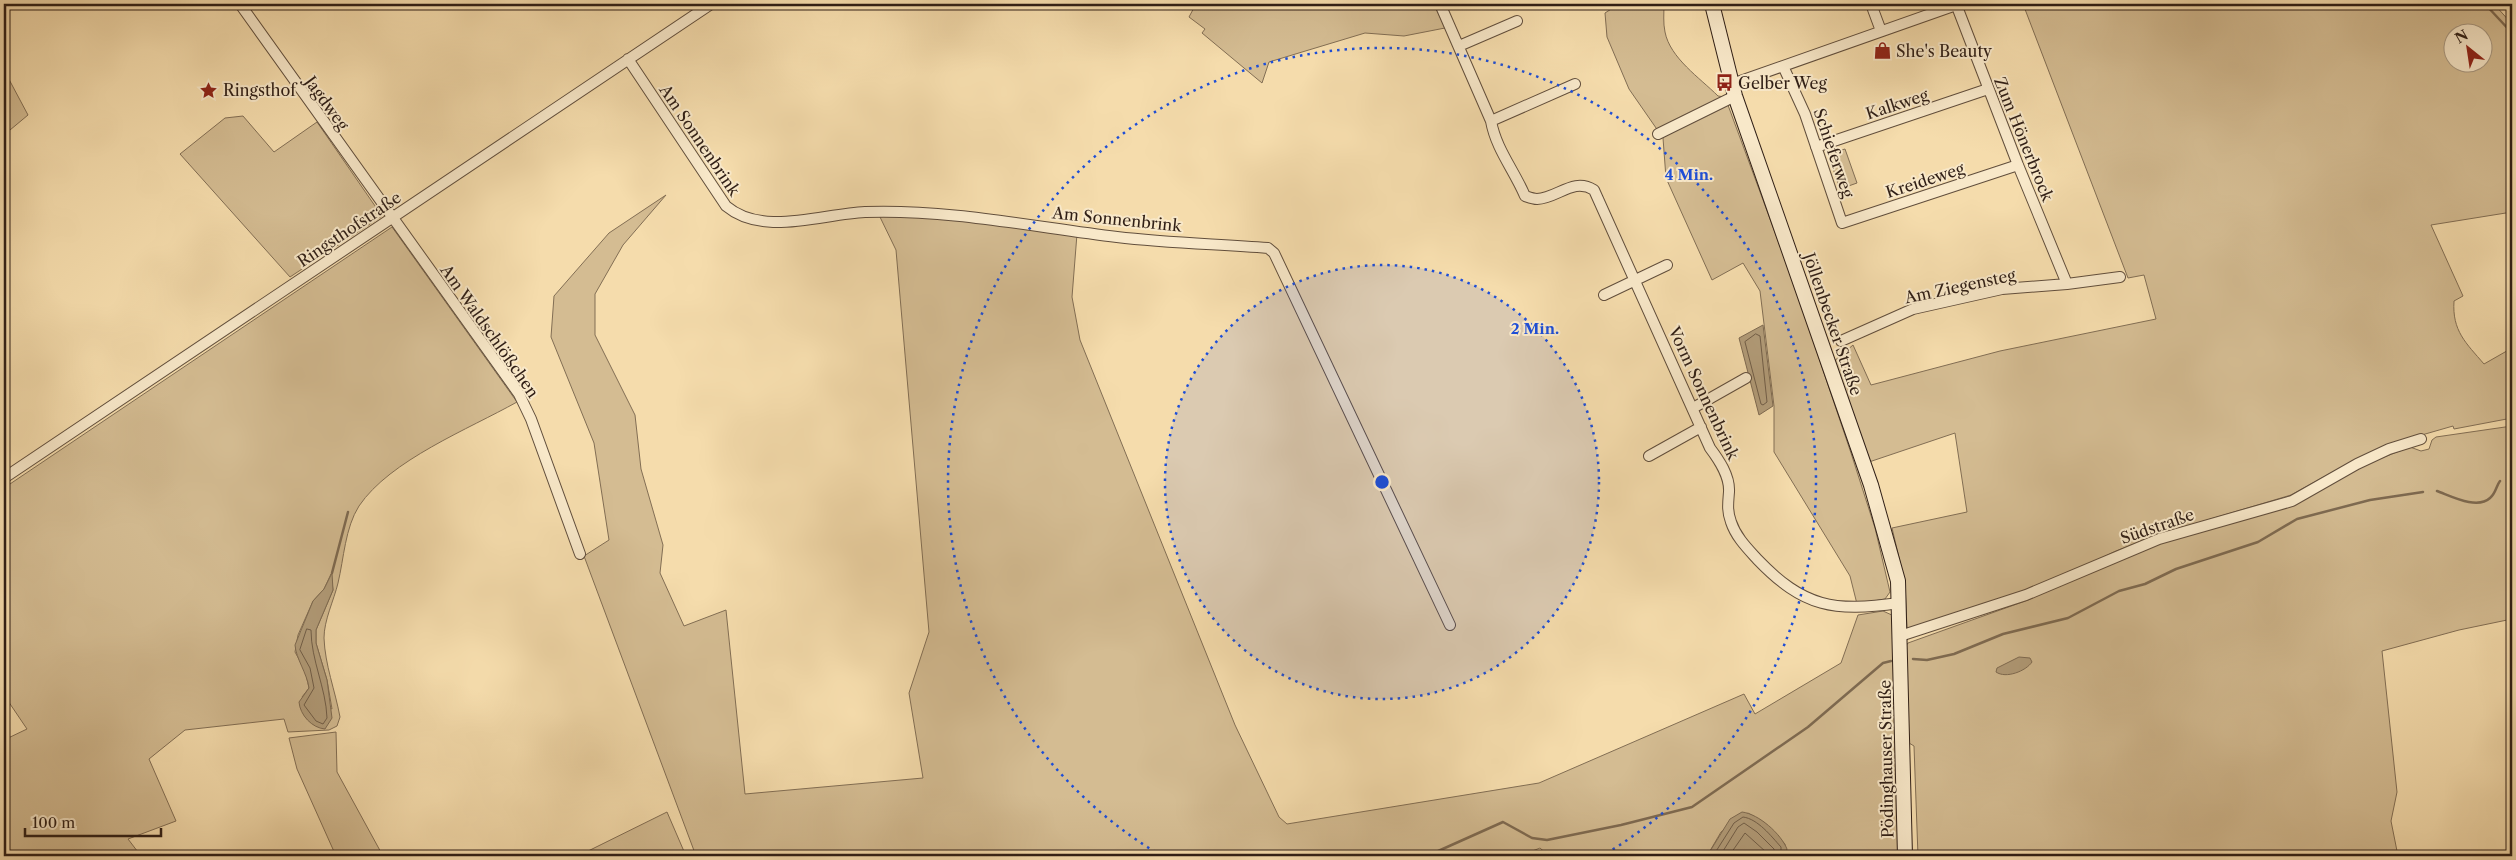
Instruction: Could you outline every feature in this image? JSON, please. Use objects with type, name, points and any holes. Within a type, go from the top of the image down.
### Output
[{"type":"main road","name":"Jöllenbecker Straße","points":[[1712,4],[1734,90],[1871,485],[1898,581],[1901,660]]},
{"type":"main road","name":"Pödinghauser Straße","points":[[1901,660],[1905,856]]},
{"type":"street","name":"Jagdweg","points":[[240,4],[393,217]]},
{"type":"street","name":"Ringsthofstraße","points":[[4,478],[711,4]]},
{"type":"street","points":[[1440,4],[1492,121],[1575,84]]},
{"type":"street","points":[[1871,4],[1881,31]]},
{"type":"street","points":[[1658,134],[1734,90],[1783,66],[1956,4]]},
{"type":"street","name":"Zum Hönerbrock","points":[[1956,4],[1988,90],[2067,284]]},
{"type":"street","points":[[1459,46],[1517,21]]},
{"type":"street","name":"Am Sonnenbrink","points":[[628,59],[726,206],[734,213],[751,220],[783,221],[862,212],[902,211],[1070,229],[1100,234],[1268,248],[1274,253],[1450,625]]},
{"type":"street","name":"Schieferweg","points":[[1783,66],[1805,114],[1842,223]]},
{"type":"street","name":"Kalkweg","points":[[1816,147],[1988,90]]},
{"type":"street","name":"Vorm Sonnenbrink","points":[[1492,121],[1494,133],[1506,162],[1514,170],[1525,196],[1536,199],[1577,185],[1587,186],[1594,190],[1700,427],[1710,448],[1723,466],[1729,491],[1726,504],[1728,514],[1741,542],[1772,575],[1810,599],[1830,605],[1862,608],[1899,603]]},
{"type":"street","name":"Kreideweg","points":[[1842,223],[2018,165]]},
{"type":"street","name":"Am Waldschlößchen","points":[[393,217],[519,394],[531,419],[580,554]]},
{"type":"street","points":[[1604,295],[1667,265]]},
{"type":"street","name":"Am Ziegensteg","points":[[1841,341],[1913,309],[2002,289],[2067,284],[2120,277]]},
{"type":"street","points":[[1692,408],[1746,378]]},
{"type":"street","points":[[1650,456],[1700,427]]},
{"type":"street","name":"Südstraße","points":[[1900,636],[2026,595],[2159,538],[2292,501],[2357,464],[2389,449],[2421,439]]},
{"type":"shaded area","points":[[1196,4],[1434,4],[1445,28],[1404,36],[1365,33],[1269,62],[1262,83],[1202,33],[1205,29],[1189,17]]},
{"type":"shaded area","points":[[1619,4],[1664,4],[1665,32],[1673,50],[1679,59],[1718,96],[1725,97],[1794,284],[1875,528],[1890,592],[1885,599],[1857,604],[1850,576],[1774,452],[1774,406],[1760,291],[1743,263],[1712,280],[1666,178],[1663,138],[1629,89],[1607,37],[1605,13]]},
{"type":"shaded area","points":[[2023,4],[2494,4],[2512,24],[2512,212],[2431,225],[2463,296],[2454,301],[2455,321],[2471,350],[2484,364],[2512,348],[2512,418],[2454,429],[2453,426],[2394,443],[2358,458],[2291,495],[2157,535],[2116,551],[2025,594],[1912,630],[1907,628],[1905,583],[1892,528],[1967,512],[1955,433],[1869,462],[1833,362],[1853,345],[1871,385],[2000,351],[2156,319],[2144,275],[2128,278]]},
{"type":"shaded area","points":[[4,70],[28,115],[4,135]]},
{"type":"shaded area","points":[[243,116],[274,152],[317,122],[382,216],[290,277],[180,154],[225,118]]},
{"type":"shaded area","points":[[1845,149],[1857,183],[1840,189],[1828,154]]},
{"type":"shaded area","points":[[666,195],[623,245],[595,294],[595,335],[635,415],[641,469],[663,545],[660,573],[684,626],[726,610],[745,794],[923,778],[909,693],[929,632],[896,250],[879,215],[903,214],[1077,234],[1072,297],[1080,340],[1235,725],[1279,817],[1287,824],[1539,783],[1744,694],[1755,714],[1841,663],[1858,615],[1883,611],[1894,616],[1898,856],[1785,856],[1785,844],[1765,823],[1748,813],[1721,832],[1707,856],[1549,856],[1540,848],[1520,856],[696,856],[584,556],[609,540],[594,443],[551,337],[554,296],[609,233]]},
{"type":"shaded area","points":[[392,227],[517,402],[410,460],[373,489],[354,515],[348,533],[338,583],[324,631],[326,658],[340,717],[337,726],[329,730],[288,732],[284,719],[185,730],[149,759],[176,821],[128,839],[141,856],[6,856],[4,845],[4,740],[27,729],[4,695],[4,488]],"holes":[[[331,574],[333,590],[316,630],[316,643],[327,680],[332,709],[302,697],[309,688],[305,670],[295,652],[298,635],[313,601],[324,589]]]},
{"type":"shaded area","points":[[2512,426],[2512,619],[2459,630],[2382,651],[2397,792],[2391,821],[2398,856],[2300,856],[2299,853],[2294,856],[1918,856],[1914,746],[1909,743],[1905,647],[1908,643],[2028,600],[2134,550],[2291,504],[2358,467],[2410,447],[2421,451],[2429,449],[2432,440],[2436,437]]},
{"type":"shaded area","points":[[336,732],[337,772],[383,856],[336,856],[297,769],[289,738]]},
{"type":"shaded area","points":[[667,812],[686,856],[578,856]]},
{"type":"water","points":[[1763,325],[1773,406],[1759,415],[1739,338]]},
{"type":"water","points":[[332,573],[333,590],[316,630],[316,643],[327,680],[332,718],[325,729],[311,723],[304,716],[300,707],[299,702],[309,688],[297,656],[295,645],[313,601],[324,589]]},
{"type":"water","points":[[2019,657],[2030,658],[2032,662],[2015,673],[2005,675],[1996,672],[1997,668]]},
{"type":"water","points":[[1742,812],[1762,821],[1775,831],[1787,849],[1785,856],[1707,856],[1730,819]]},
{"type":"waterway","points":[[2485,4],[2512,33]]},
{"type":"waterway","points":[[2437,491],[2456,499],[2478,503],[2490,498],[2500,481]]},
{"type":"waterway","points":[[1913,659],[1927,660],[1954,654],[2003,634],[2068,618],[2119,591],[2145,584],[2176,569],[2258,542],[2297,519],[2370,500],[2423,492]]},
{"type":"waterway","points":[[332,573],[348,512]]},
{"type":"waterway","points":[[1427,856],[1503,822],[1532,838],[1547,840],[1621,825],[1692,807],[1808,727],[1883,663],[1891,661]]},
{"type":"place","name":"She's Beauty","points":[[1882,51]]},
{"type":"place","name":"Gelber Weg","points":[[1724,83]]},
{"type":"place","name":"Ringsthof","points":[[209,90]]}]
